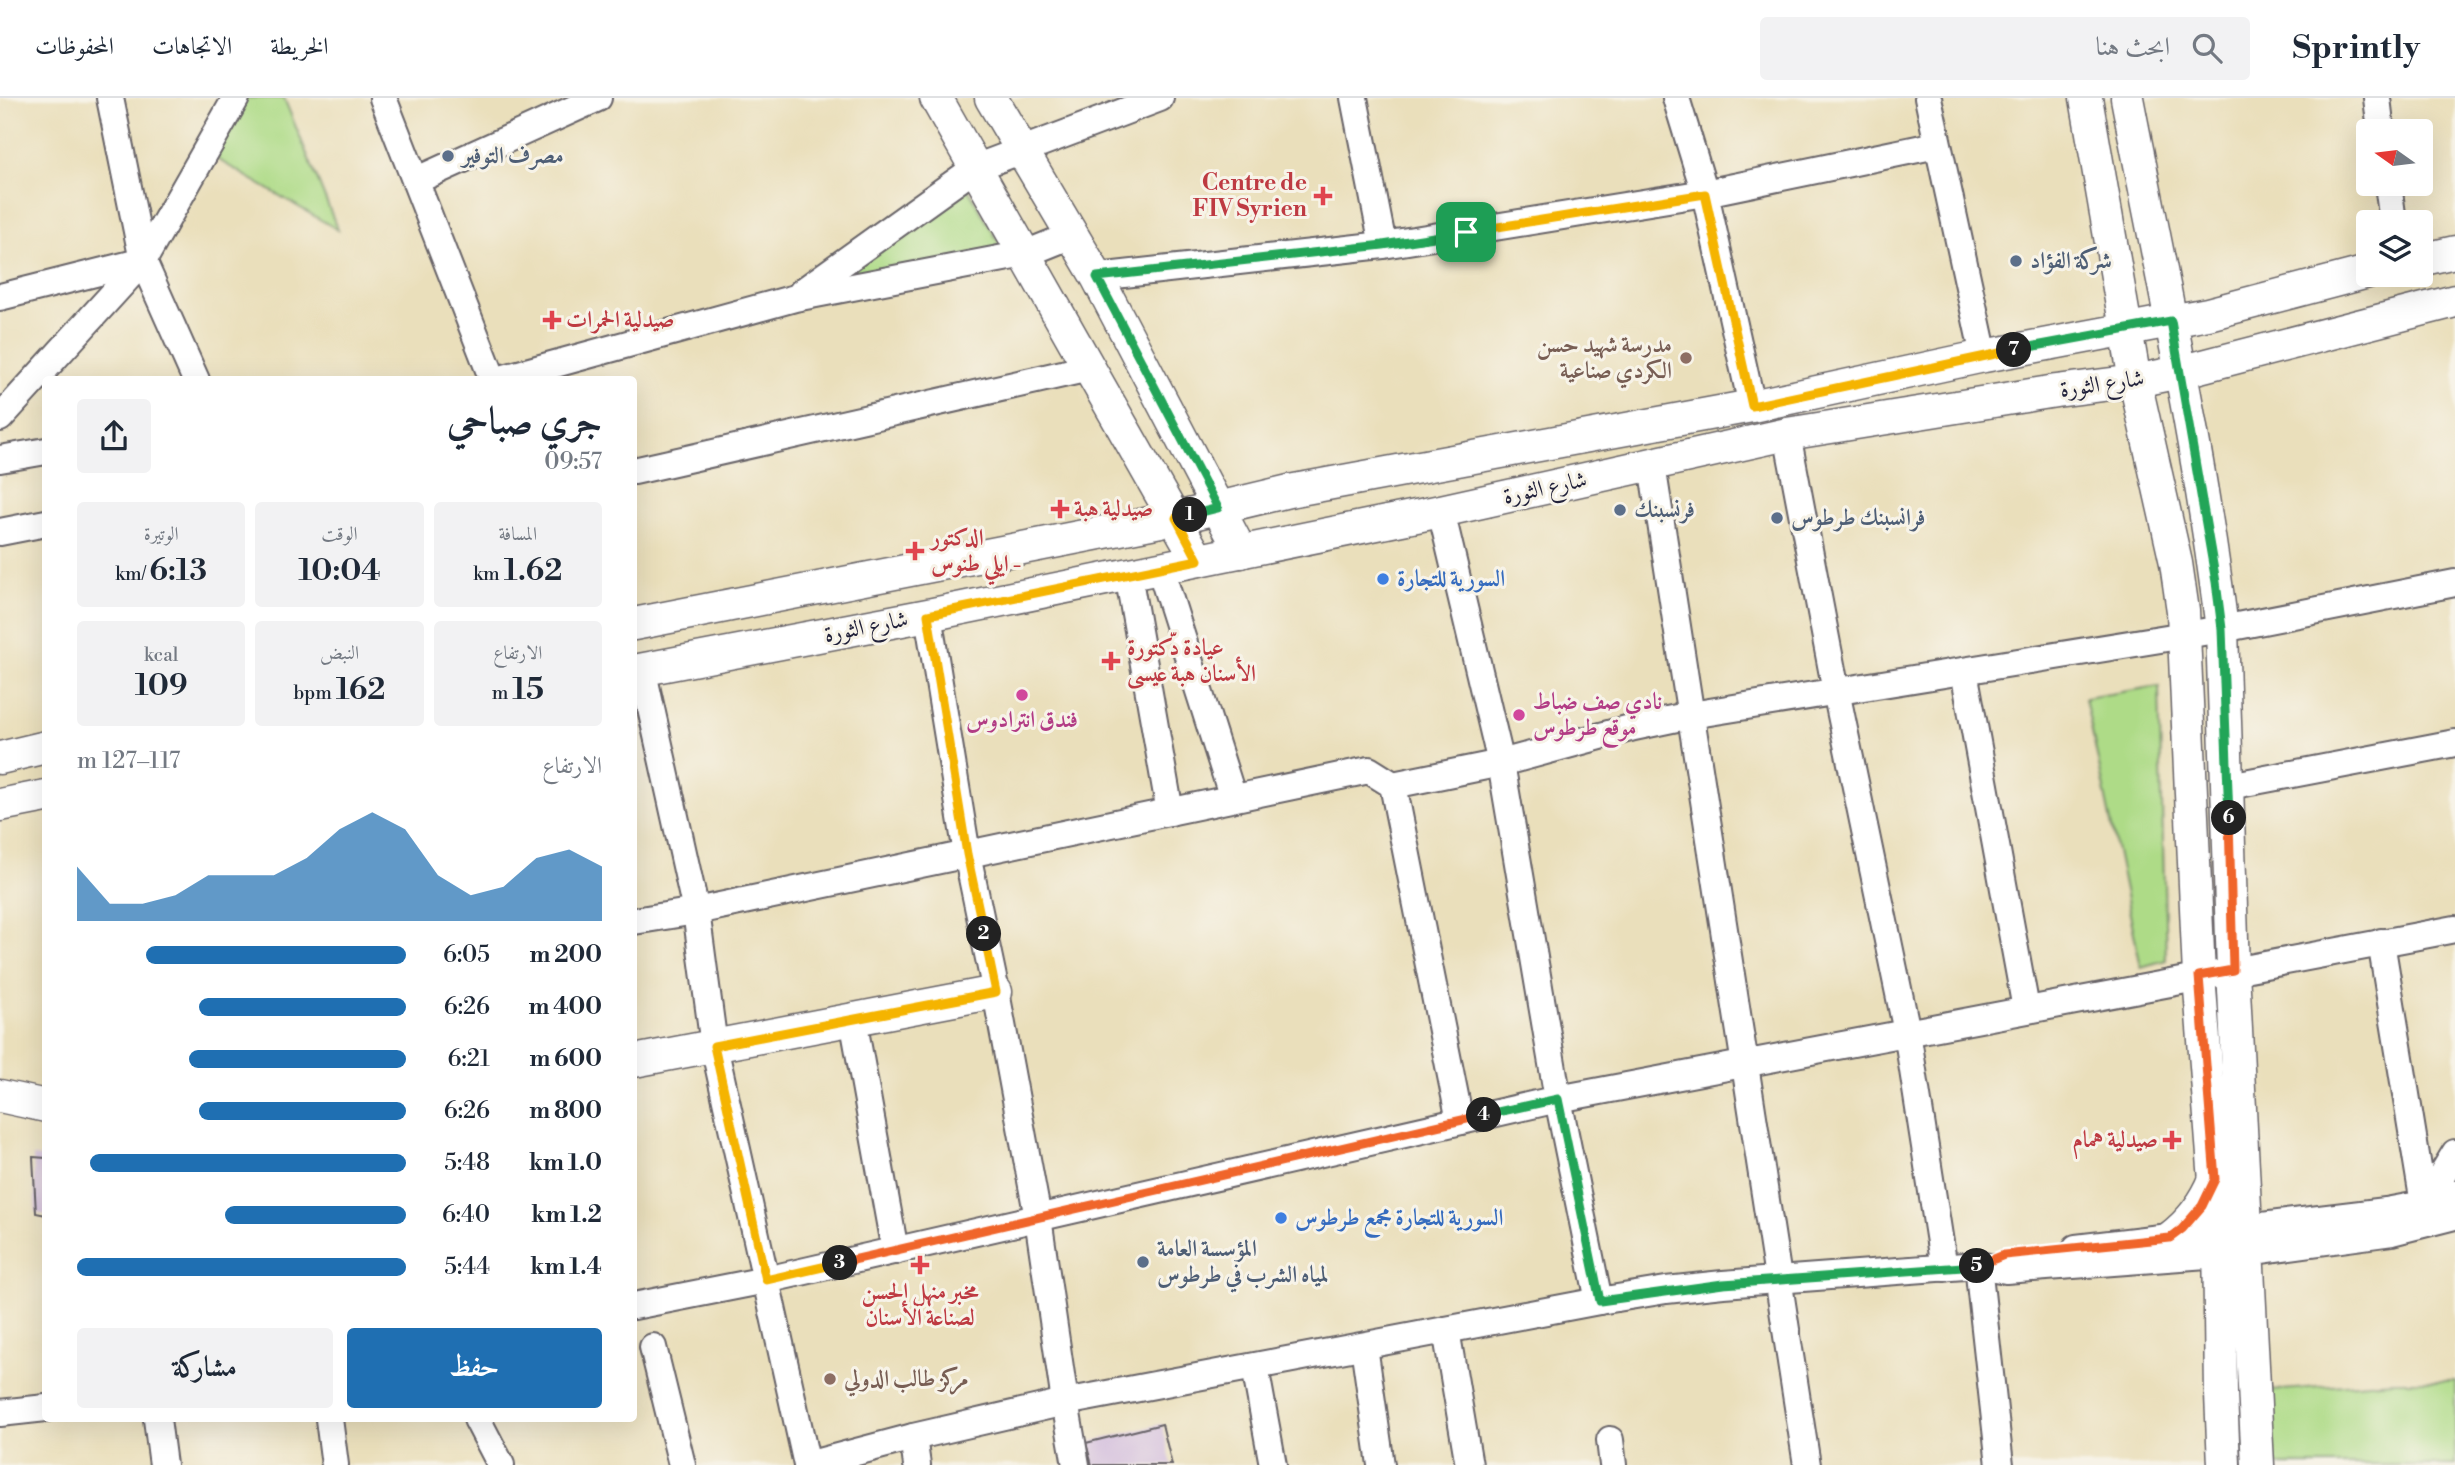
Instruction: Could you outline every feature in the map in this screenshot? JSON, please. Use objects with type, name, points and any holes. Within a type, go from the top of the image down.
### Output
[{"type":"main road","points":[[936,98],[1198,560]]},
{"type":"main road","points":[[991,98],[1097,277],[1241,552]]},
{"type":"main road","points":[[2086,98],[2125,329],[2176,563],[2183,611],[2199,976],[2215,1179],[2233,1242],[2258,1465]]},
{"type":"main road","points":[[2127,98],[2171,321],[2215,571],[2222,629],[2233,970],[2233,1242],[2221,1395],[2224,1465]]},
{"type":"main road","points":[[2433,257],[2455,252]]},
{"type":"main road","name":"شارع الثورة","points":[[637,623],[1176,518],[1289,491],[1752,406],[1984,356],[2208,314],[2356,275]]},
{"type":"main road","name":"شارع الثورة","points":[[638,670],[928,615],[1441,511],[1787,434],[2180,372],[2455,301]]},
{"type":"main road","points":[[0,758],[42,748]]},
{"type":"main road","points":[[0,805],[42,797]]},
{"type":"main road","points":[[637,1060],[996,992]]},
{"type":"main road","points":[[0,1096],[42,1105]]},
{"type":"main road","points":[[2170,1238],[2197,1212],[2210,1193],[2215,1179]]},
{"type":"street","points":[[110,98],[144,261],[194,376]]},
{"type":"street","points":[[0,418],[144,261],[236,98]]},
{"type":"street","points":[[383,98],[493,376]]},
{"type":"street","points":[[417,180],[598,98]]},
{"type":"street","points":[[795,298],[975,168],[1160,98]]},
{"type":"street","points":[[1354,98],[1383,245]]},
{"type":"street","points":[[1676,98],[1705,194],[1752,406]]},
{"type":"street","points":[[1928,98],[1984,356]]},
{"type":"street","points":[[2376,98],[2379,119]]},
{"type":"street","points":[[1097,277],[1383,245],[1705,194],[1937,145]]},
{"type":"street","points":[[510,376],[795,298],[1025,254],[1072,235]]},
{"type":"street","points":[[0,297],[144,261]]},
{"type":"street","points":[[637,470],[1089,368]]},
{"type":"street","points":[[1787,434],[1836,691],[1907,1032],[1944,1268]]},
{"type":"street","points":[[0,459],[42,452]]},
{"type":"street","points":[[1652,465],[1807,1465]]},
{"type":"street","points":[[1441,511],[1501,763],[1558,1099],[1600,1301]]},
{"type":"street","points":[[0,532],[42,524]]},
{"type":"street","points":[[1160,568],[1233,798]]},
{"type":"street","points":[[1128,574],[1170,812]]},
{"type":"street","points":[[637,921],[696,911],[1369,770],[1393,785],[1501,763],[1634,727],[1691,715],[2222,629],[2455,583]]},
{"type":"street","points":[[928,615],[967,854],[996,992],[1038,1219],[1076,1465]]},
{"type":"street","points":[[638,670],[696,911],[714,1046],[807,1465],[1065,1402],[1666,1290],[1978,1265],[2006,1270],[2233,1242],[2392,1232],[2455,1216]]},
{"type":"street","points":[[1964,671],[2026,1009]]},
{"type":"street","points":[[2229,786],[2455,743]]},
{"type":"street","points":[[1393,785],[1460,1121]]},
{"type":"street","points":[[637,1305],[766,1280],[1558,1099],[2455,929]]},
{"type":"street","points":[[2381,942],[2424,1204]]},
{"type":"street","points":[[853,1019],[895,1251]]},
{"type":"street","points":[[2424,1204],[2455,1153]]},
{"type":"street","points":[[1978,1265],[2004,1255],[2170,1238],[2233,1242],[2424,1204],[2455,1193]]},
{"type":"street","points":[[1978,1265],[2000,1465]]},
{"type":"street","points":[[1446,1330],[1469,1465]]},
{"type":"street","points":[[1364,1346],[1381,1465]]},
{"type":"street","points":[[653,1347],[682,1465]]},
{"type":"street","points":[[1255,1367],[1273,1465]]},
{"type":"street","points":[[0,1413],[42,1408]]},
{"type":"street","points":[[157,1422],[163,1465]]},
{"type":"street","points":[[329,1422],[335,1465]]},
{"type":"street","points":[[479,1422],[501,1465]]},
{"type":"street","points":[[913,1437],[917,1465]]},
{"type":"green space","points":[[236,98],[284,98],[338,230],[205,152]]},
{"type":"green space","points":[[964,182],[1003,250],[823,284]]},
{"type":"green space","points":[[2159,686],[2166,960],[2141,967],[2085,698]]},
{"type":"green space","points":[[2393,1381],[2455,1381],[2455,1465],[2224,1465],[2221,1395]]},
{"type":"building","points":[[33,1157],[42,1158],[42,1214],[36,1213]]},
{"type":"building","points":[[1162,1424],[1172,1465],[1092,1465],[1086,1443]]},
{"type":"place","name":"مصرف التوفير","points":[[448,156]]},
{"type":"place","name":"Centre de FIV Syrien","points":[[1323,196]]},
{"type":"place","name":"شركة الفؤاد","points":[[2016,261]]},
{"type":"place","name":"صيدلية الحمرات","points":[[552,320]]},
{"type":"place","name":"مدرسة شهيد حسن الكردي صناعية","points":[[1686,358]]},
{"type":"place","name":"صيدلية هبة","points":[[1060,509]]},
{"type":"place","name":"فرنسبنك","points":[[1620,510]]},
{"type":"place","name":"فرانسبنك طرطوس","points":[[1777,518]]},
{"type":"place","name":"الدكتور ايلي طنوس -","points":[[915,551]]},
{"type":"place","name":"السورية للتجارة","points":[[1383,579]]},
{"type":"place","name":"عيادة دّكتورة الأسنان هبة عيسى","points":[[1111,661]]},
{"type":"place","name":"فندق انترادوس","points":[[1022,695]]},
{"type":"place","name":"نادي صف ضباط موقع طرطوس","points":[[1519,715]]},
{"type":"place","name":"صيدلية همام","points":[[2172,1140]]},
{"type":"place","name":"السورية للتجارة مجمع طرطوس","points":[[1281,1218]]},
{"type":"place","name":"المؤسسة العامة لمياه الشرب في طرطوس","points":[[1143,1262]]},
{"type":"place","name":"مخبر منهل الحسن لصناعة الأسنان","points":[[920,1265]]},
{"type":"place","name":"مركز طالب الدولي","points":[[830,1379]]},
{"type":"route","points":[[1705,194],[1752,406],[1984,356],[2171,321],[2222,629],[2229,786],[2233,970],[2199,976],[2215,1179],[2202,1206],[2182,1229],[2170,1238],[2004,1255],[1978,1265],[1723,1284],[1600,1301],[1558,1099],[766,1280],[714,1046],[996,992],[967,854],[928,615],[1198,560],[1176,518],[1218,508],[1097,277],[1383,245],[1466,232],[1705,194]]}]
